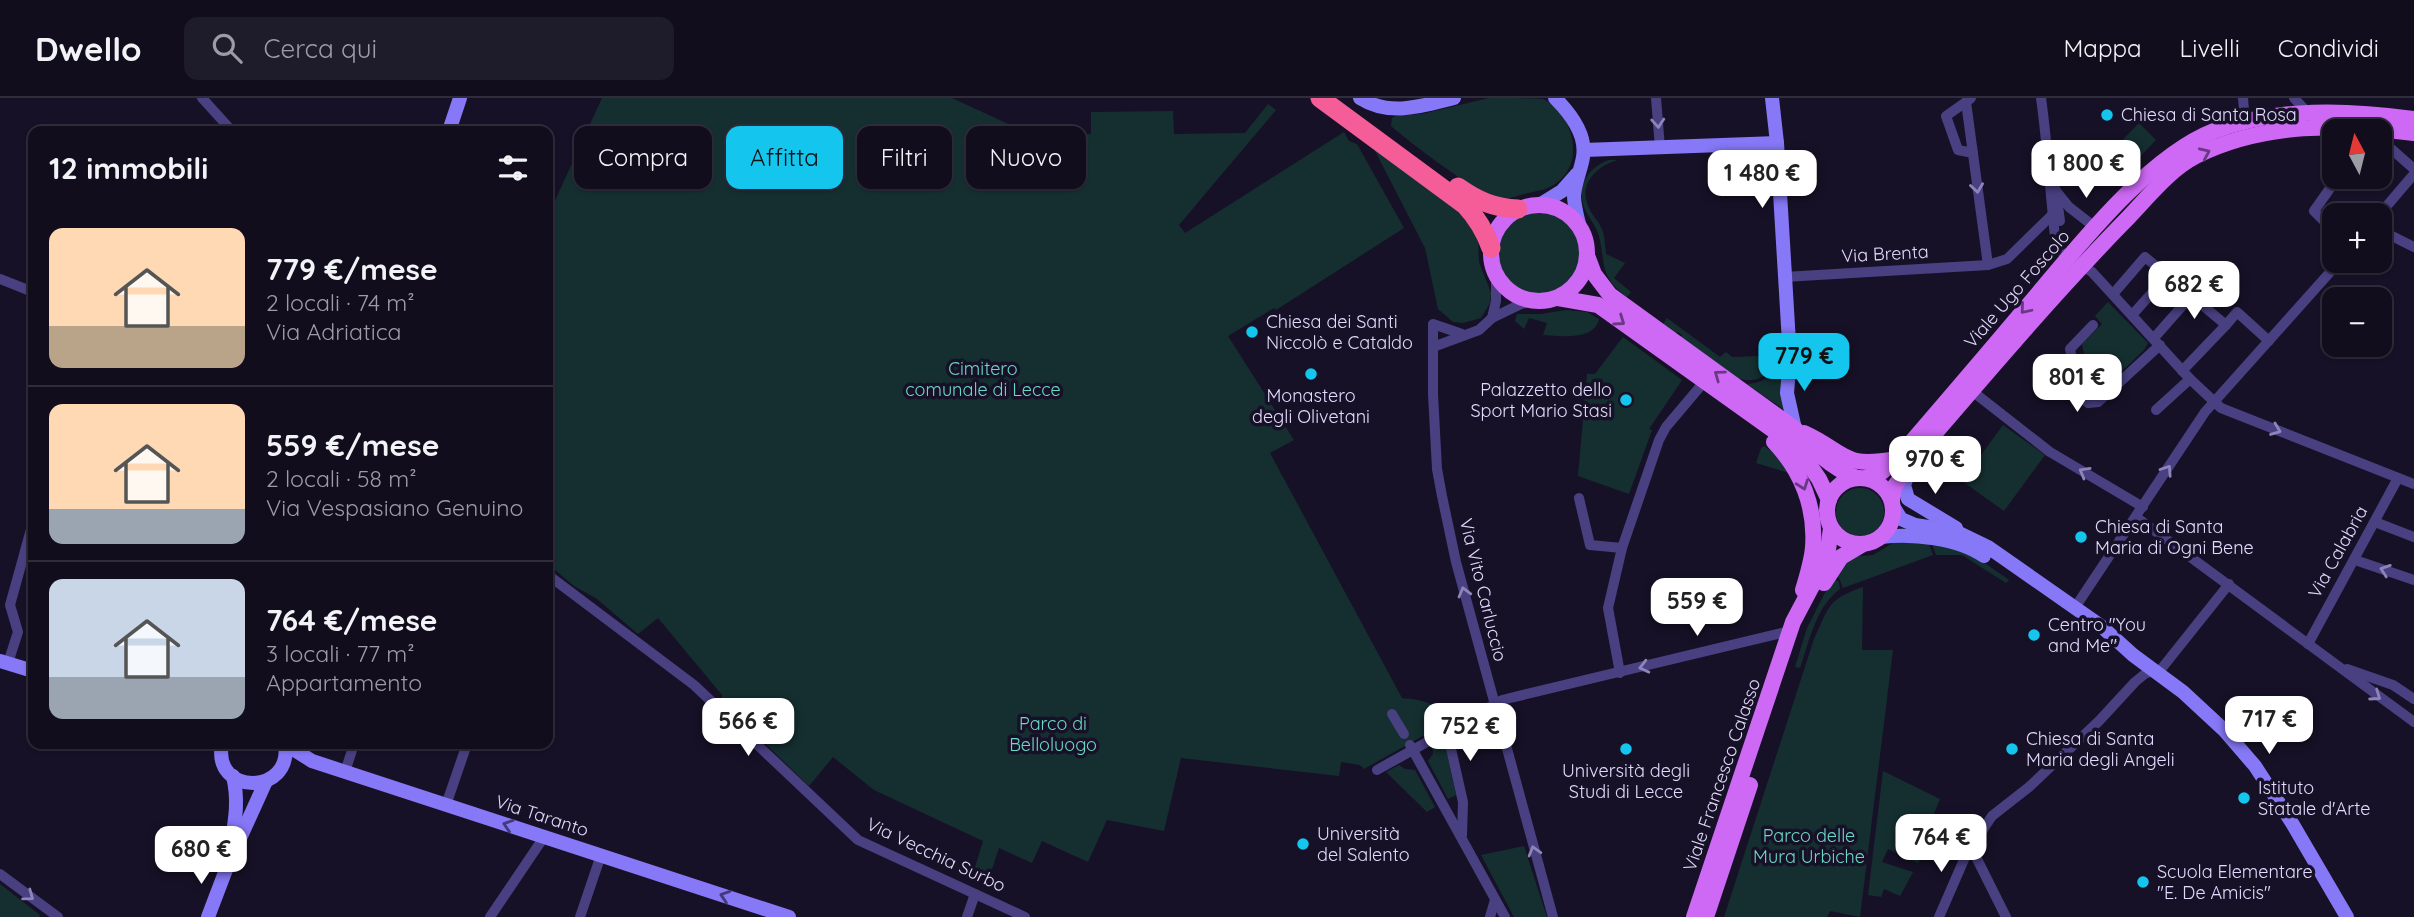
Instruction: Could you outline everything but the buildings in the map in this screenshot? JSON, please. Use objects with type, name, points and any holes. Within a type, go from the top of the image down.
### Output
[{"type":"highway","points":[[1320,98],[1465,205],[1486,232],[1491,248]]},
{"type":"highway","points":[[1336,98],[1471,196],[1493,206],[1518,209]]},
{"type":"main road","name":"Viale Ugo Foscolo","points":[[1893,503],[1895,487],[1922,447],[1972,391],[2076,261],[2096,228],[2153,169],[2177,151],[2214,131],[2245,122],[2308,113],[2378,114],[2414,119]]},
{"type":"main road","name":"Viale Ugo Foscolo","points":[[1862,478],[1882,472],[1897,459],[2076,261],[2167,178],[2194,158],[2226,143],[2290,129],[2322,128]]},
{"type":"main road","name":"Viale Ugo Foscolo","points":[[2392,133],[2414,133]]},
{"type":"main road","points":[[1825,516],[1819,479],[1806,460],[1773,430],[1598,305],[1558,298],[1533,301],[1517,296],[1505,287],[1492,265],[1491,248],[1496,231],[1506,218],[1518,209],[1541,204],[1554,206],[1567,213],[1578,224],[1587,242],[1588,258],[1594,274],[1610,295],[1795,429],[1842,457],[1865,463],[1897,459]]},
{"type":"main road","points":[[1558,298],[1580,280],[1588,258]]},
{"type":"main road","points":[[1747,412],[1782,450],[1825,516],[1848,542],[1863,544],[1881,537],[1893,520],[1893,503],[1882,485],[1843,472],[1829,464],[1795,429]]},
{"type":"main road","points":[[1825,516],[1837,487],[1850,479],[1862,478]]},
{"type":"main road","name":"Viale Francesco Calasso","points":[[1694,917],[1792,627],[1825,516]]},
{"type":"main road","name":"Viale Francesco Calasso","points":[[1706,917],[1802,626],[1835,564],[1841,557],[1863,544]]},
{"type":"street","points":[[202,98],[227,126]]},
{"type":"street","points":[[451,126],[460,98]]},
{"type":"street","points":[[1360,98],[1370,104],[1396,109],[1454,98]]},
{"type":"street","points":[[1555,98],[1575,122],[1584,150],[1574,196],[1578,224]]},
{"type":"street","points":[[1656,98],[1660,148]]},
{"type":"street","points":[[1772,98],[1790,359],[1787,393],[1795,429]]},
{"type":"street","points":[[2041,98],[2063,243],[2076,261]]},
{"type":"street","points":[[2243,98],[2245,122]]},
{"type":"street","points":[[2294,98],[2308,113]]},
{"type":"street","points":[[1969,100],[1988,265],[2007,259],[2052,215]]},
{"type":"street","points":[[1969,100],[1946,116],[1958,150],[1973,153]]},
{"type":"street","points":[[1584,150],[1777,144]]},
{"type":"street","points":[[2389,203],[2414,172],[2392,148]]},
{"type":"street","points":[[1541,204],[1562,191],[1578,173]]},
{"type":"street","points":[[2051,175],[2049,192],[2056,245],[2060,251],[2113,293],[2213,402],[2221,408],[2414,484]]},
{"type":"street","points":[[2322,219],[2314,211],[2330,189]]},
{"type":"street","points":[[2056,191],[2066,204],[2096,228]]},
{"type":"street","points":[[2392,236],[2414,247]]},
{"type":"street","points":[[2113,293],[2145,257],[2226,325]]},
{"type":"street","name":"Via Brenta","points":[[1784,277],[1988,265]]},
{"type":"street","points":[[2074,609],[2213,402],[2329,273]]},
{"type":"street","points":[[1492,318],[1496,301],[1496,275]]},
{"type":"street","points":[[2133,314],[2168,276]]},
{"type":"street","points":[[0,279],[28,290]]},
{"type":"street","points":[[2093,325],[2070,349],[2078,396],[2088,403],[2098,402],[2157,341],[2190,296]]},
{"type":"street","points":[[1433,347],[1462,334],[1479,330],[1492,318],[1533,301]]},
{"type":"street","points":[[2156,410],[2237,312],[2269,341]]},
{"type":"street","name":"Via Vito Carluccio","points":[[1462,334],[1433,324],[1437,469],[1456,562],[1553,917]]},
{"type":"street","points":[[1620,673],[1608,608],[1622,548],[1659,440],[1704,382]]},
{"type":"street","points":[[1972,391],[2050,452],[2143,506]]},
{"type":"street","points":[[1922,447],[1904,485],[1908,499],[1969,536],[2101,626],[2136,657],[2183,692],[2224,730],[2255,766],[2347,917]]},
{"type":"street","name":"Via Calabria","points":[[2308,643],[2398,478]]},
{"type":"street","points":[[1579,498],[1590,545],[1622,548]]},
{"type":"street","points":[[1893,503],[1901,519],[1915,525],[1955,531],[1969,536]]},
{"type":"street","points":[[2136,517],[2414,722]]},
{"type":"street","points":[[2375,522],[2414,537]]},
{"type":"street","points":[[1881,537],[1895,535],[1943,540],[1968,547],[2080,623],[2136,657],[2140,667],[2125,692]]},
{"type":"street","points":[[28,540],[10,605],[18,632],[4,662],[28,669]]},
{"type":"street","points":[[2355,559],[2414,580]]},
{"type":"street","name":"Via Vecchia Surbo","points":[[553,579],[694,685],[858,840],[1025,917]]},
{"type":"street","points":[[1939,917],[1971,848],[1992,816],[2029,788],[2146,673],[2156,672],[2228,583]]},
{"type":"street","points":[[1377,770],[1409,742],[1447,731],[1502,700],[1620,673],[1792,627]]},
{"type":"street","points":[[2341,667],[2393,685],[2414,699]]},
{"type":"street","points":[[1392,714],[1505,917]]},
{"type":"street","points":[[1447,731],[1463,803],[1461,837]]},
{"type":"street","points":[[219,749],[228,772],[245,783],[254,784],[273,777],[284,763],[285,749]]},
{"type":"street","name":"Via Taranto","points":[[293,749],[312,761],[789,917]]},
{"type":"street","points":[[345,772],[352,749]]},
{"type":"street","points":[[446,805],[465,749]]},
{"type":"street","points":[[227,867],[237,813],[233,776]]},
{"type":"street","points":[[208,917],[227,867],[266,781]]},
{"type":"street","points":[[490,917],[544,837]]},
{"type":"street","points":[[1971,848],[2006,917]]},
{"type":"street","points":[[580,917],[601,855]]},
{"type":"street","points":[[0,874],[54,916]]},
{"type":"street","points":[[967,917],[975,894]]},
{"type":"street","points":[[1490,917],[1495,900]]},
{"type":"green space","name":"Cimitero comunale di Lecce","points":[[602,98],[952,98],[1013,126],[966,126],[966,189],[1086,189],[1086,134],[1091,134],[1091,112],[1173,111],[1174,134],[1245,133],[1268,104],[1276,110],[1179,225],[1185,233],[1344,132],[1349,141],[1357,144],[1404,228],[1276,310],[1274,308],[1228,336],[1294,440],[1270,453],[1402,698],[1429,703],[1451,720],[1364,769],[1360,765],[1341,762],[1339,776],[1181,758],[1164,831],[1107,820],[1088,862],[1042,841],[1032,863],[999,848],[988,881],[972,877],[983,841],[874,790],[833,757],[809,786],[721,701],[722,695],[658,618],[638,634],[597,599],[574,586],[553,568],[553,205],[574,159],[574,189],[712,189],[712,126],[589,126]]},
{"type":"green space","points":[[1489,98],[1543,99],[1554,106],[1562,116],[1569,127],[1573,152],[1565,175],[1555,184],[1498,199],[1460,178],[1391,126],[1395,116],[1422,114]]},
{"type":"green space","points":[[2139,123],[2156,140],[2124,173],[2107,156]]},
{"type":"green space","points":[[1373,147],[1467,217],[1478,240],[1479,262],[1491,293],[1490,303],[1481,318],[1463,323],[1453,322],[1438,309],[1425,248]]},
{"type":"green space","points":[[1761,155],[1762,167],[1754,170],[1710,172],[1708,157]]},
{"type":"green space","points":[[1609,160],[1618,160],[1593,175],[1586,188],[1586,195],[1588,207],[1603,232],[1606,254],[1625,263],[1614,278],[1631,292],[1627,297],[1612,283],[1605,270],[1599,236],[1582,199],[1583,184],[1590,172]]},
{"type":"green space","points":[[1540,211],[1556,214],[1570,223],[1579,237],[1582,253],[1579,269],[1570,283],[1556,292],[1540,295],[1524,292],[1510,283],[1501,269],[1498,253],[1501,237],[1510,223],[1524,214]]},
{"type":"green space","points":[[2108,302],[2148,343],[2144,350],[2096,393],[2090,387],[2082,344],[2102,324],[2095,316]]},
{"type":"green space","points":[[1566,310],[1587,312],[1599,319],[1591,331],[1576,336],[1543,335],[1547,323],[1529,318],[1524,329],[1515,321],[1517,314]]},
{"type":"green space","points":[[1667,318],[1720,357],[1726,352],[1732,357],[1761,356],[1762,364],[1770,363],[1773,357],[1770,370],[1756,379],[1737,378],[1678,332],[1663,324]]},
{"type":"green space","name":"Palazzetto dello Sport Mario Stasi","points":[[1623,337],[1682,380],[1649,429],[1652,430],[1629,494],[1578,476],[1587,374],[1595,374]]},
{"type":"green space","points":[[1777,357],[1782,357],[1783,409],[1747,384],[1768,377],[1774,369]]},
{"type":"green space","points":[[2003,425],[2045,455],[2004,511],[1962,481]]},
{"type":"green space","points":[[1764,446],[1778,456],[1789,473],[1756,463]]},
{"type":"green space","points":[[1860,488],[1869,489],[1877,495],[1883,503],[1883,521],[1877,529],[1869,535],[1860,536],[1851,535],[1843,529],[1837,521],[1836,512],[1837,503],[1843,495],[1851,489]]},
{"type":"green space","points":[[1896,541],[1929,544],[1933,555],[1843,588],[1834,574],[1849,557],[1873,555]]},
{"type":"green space","points":[[1932,544],[1963,551],[2009,580],[2006,583],[1962,555],[1936,555]]},
{"type":"green space","points":[[1833,577],[1839,582],[1840,589],[1819,615],[1800,668],[1795,667],[1807,628]]},
{"type":"green space","name":"Parco delle Mura Urbiche","points":[[1863,587],[1862,650],[1893,650],[1860,917],[1830,911],[1827,917],[1724,917],[1814,639],[1831,605],[1842,596]]},
{"type":"green space","points":[[1444,740],[1456,795],[1448,799],[1428,761],[1433,754],[1432,747]]},
{"type":"green space","points":[[1399,765],[1415,770],[1435,807],[1427,812],[1386,772]]},
{"type":"green space","points":[[1883,771],[1940,799],[1931,821],[1956,829],[1951,839],[1923,827],[1915,845],[1926,850],[1918,863],[1888,849],[1882,862],[1913,872],[1900,896],[1884,889],[1881,897],[1868,895]]},
{"type":"green space","points":[[1524,846],[1547,917],[1514,917],[1481,855]]},
{"type":"green space","points":[[0,884],[40,915],[39,917],[0,917]]},
{"type":"place","name":"Chiesa di Santa Rosa","points":[[2107,115]]},
{"type":"place","name":"Chiesa dei Santi Niccolò e Cataldo","points":[[1252,332]]},
{"type":"place","name":"Monastero degli Olivetani","points":[[1311,374]]},
{"type":"place","name":"Palazzetto dello Sport Mario Stasi","points":[[1626,400]]},
{"type":"place","name":"Chiesa di Santa Maria di Ogni Bene","points":[[2081,537]]},
{"type":"place","name":"Centro \"You and Me\"","points":[[2034,635]]},
{"type":"place","name":"Università degli Studi di Lecce","points":[[1626,749]]},
{"type":"place","name":"Chiesa di Santa Maria degli Angeli","points":[[2012,749]]},
{"type":"place","name":"Istituto Statale d'Arte","points":[[2244,798]]},
{"type":"place","name":"Università del Salento","points":[[1303,844]]},
{"type":"place","name":"Scuola Elementare \"E. De Amicis\"","points":[[2143,882]]},
{"type":"park label","name":"Parco di Belloluogo","points":[[1053,734]]}]
